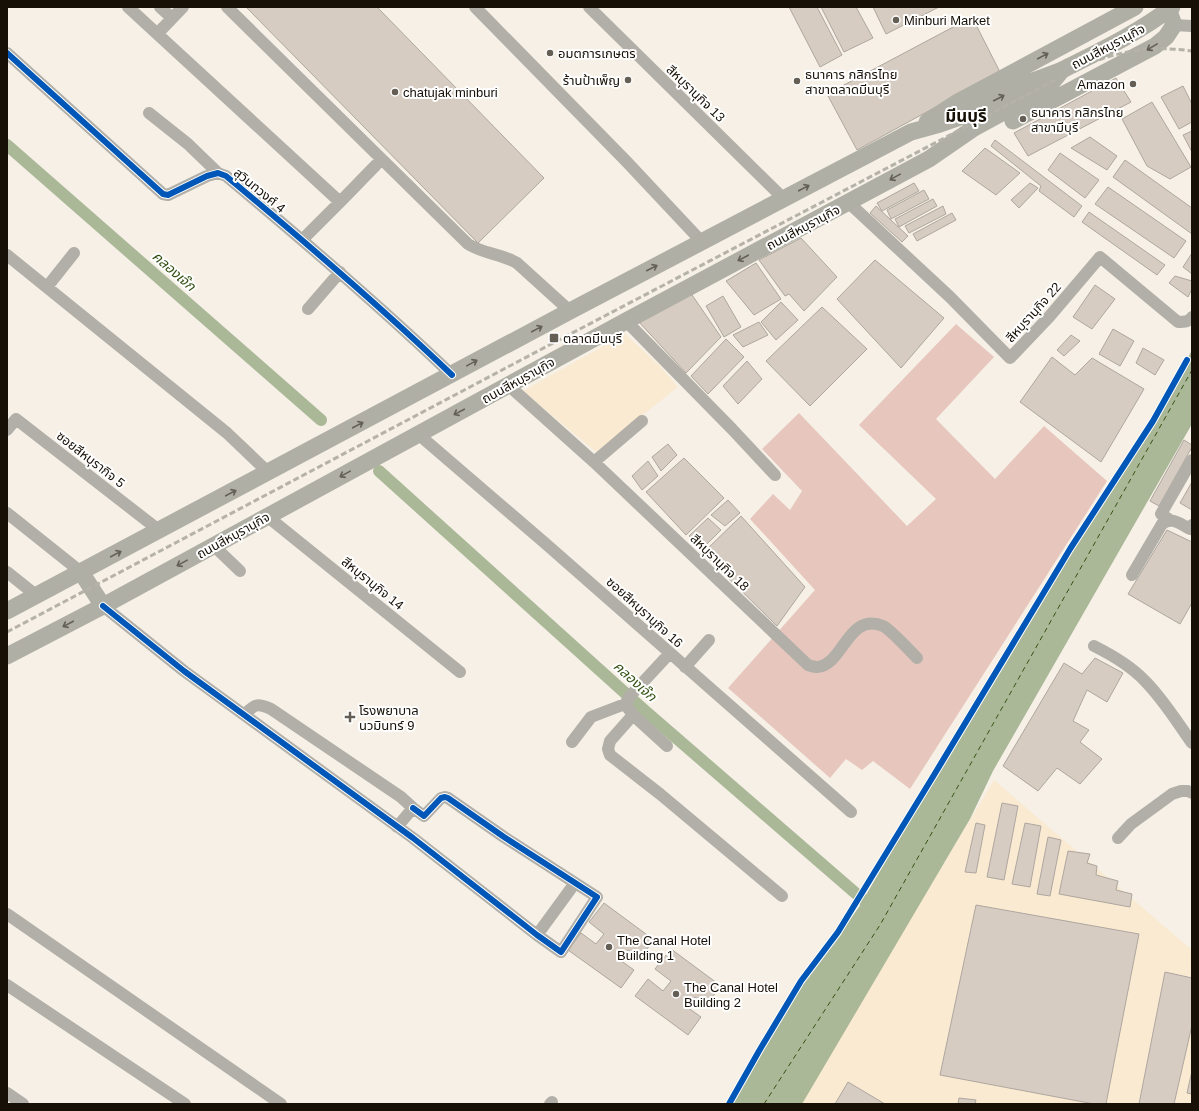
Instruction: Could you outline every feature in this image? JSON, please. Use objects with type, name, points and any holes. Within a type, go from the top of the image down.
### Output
[{"type":"main road","points":[[911,132],[958,102],[1135,7]]},
{"type":"main road","points":[[929,159],[993,131],[1155,46],[1166,37],[1174,25],[1165,7]]},
{"type":"main road","name":"ถนนสีหบุรานุกิจ","points":[[7,611],[570,311],[911,132],[958,118],[1025,84],[1062,70],[1127,37],[1155,20],[1172,7]]},
{"type":"main road","name":"ถนนสีหบุรานุกิจ","points":[[7,656],[103,606],[626,321],[929,159],[974,128],[1048,87],[1062,70]]},
{"type":"main road","points":[[82,572],[103,606]]},
{"type":"street","points":[[128,7],[340,202]]},
{"type":"street","points":[[160,7],[172,18]]},
{"type":"street","points":[[158,33],[183,7]]},
{"type":"street","points":[[227,7],[468,244],[477,250],[508,257],[517,263],[570,311]]},
{"type":"street","points":[[475,7],[626,161],[702,242]]},
{"type":"street","name":"สีหบุรานุกิจ 13","points":[[589,7],[784,199]]},
{"type":"street","points":[[1174,25],[1192,26]]},
{"type":"street","name":"สุวินทวงศ์ 4","points":[[7,53],[163,194],[168,195],[207,176],[218,173],[226,176],[340,272],[452,375]]},
{"type":"street","points":[[149,113],[188,144],[218,173]]},
{"type":"street","points":[[302,240],[376,165]]},
{"type":"street","name":"สีหบุรานุกิจ 22","points":[[848,202],[950,297],[1010,358],[1049,317],[1100,258],[1178,322],[1185,323],[1192,317]]},
{"type":"street","points":[[47,287],[74,253]]},
{"type":"street","points":[[7,255],[228,434],[269,472]]},
{"type":"street","points":[[308,309],[340,272]]},
{"type":"street","points":[[626,321],[775,475]]},
{"type":"street","name":"สีหบุรานุกิจ 18","points":[[508,385],[594,462],[808,665],[818,667],[830,661],[857,628],[870,622],[884,626],[917,658]]},
{"type":"street","name":"ซอยสีหบุรากิจ 5","points":[[7,430],[12,415],[160,530]]},
{"type":"street","points":[[594,462],[642,421]]},
{"type":"street","name":"ซอยสีหบุรานุกิจ 16","points":[[418,434],[546,544],[851,812]]},
{"type":"street","points":[[1191,528],[1170,520],[1160,514],[1192,460]]},
{"type":"street","points":[[7,513],[82,572]]},
{"type":"street","name":"สีหบุรานุกิจ 14","points":[[268,517],[460,672]]},
{"type":"street","points":[[1132,575],[1162,524],[1166,520],[1170,520]]},
{"type":"street","points":[[214,546],[240,571]]},
{"type":"street","points":[[7,572],[37,596]]},
{"type":"street","points":[[103,606],[230,706],[244,714],[398,827],[561,952],[597,897],[504,837],[448,798],[441,798],[424,816],[401,797],[271,709],[257,704],[244,714]]},
{"type":"street","points":[[685,667],[709,640]]},
{"type":"street","points":[[1094,646],[1112,655],[1144,680],[1170,712],[1192,743]]},
{"type":"street","points":[[572,742],[591,717],[625,704],[638,687],[670,654]]},
{"type":"street","points":[[625,704],[633,715],[667,746]]},
{"type":"street","points":[[633,715],[610,741],[608,748],[610,755],[660,794],[782,896]]},
{"type":"street","points":[[1118,838],[1131,824],[1172,794],[1181,791],[1188,791],[1192,793]]},
{"type":"street","points":[[398,827],[413,808]]},
{"type":"street","points":[[537,935],[575,883]]},
{"type":"street","points":[[7,914],[281,1104]]},
{"type":"street","points":[[7,985],[185,1104]]},
{"type":"shaded area","points":[[956,324],[994,357],[936,419],[995,479],[1044,426],[1107,481],[910,789],[873,761],[862,770],[846,759],[830,778],[728,688],[815,590],[750,519],[773,494],[790,510],[802,491],[762,449],[799,413],[907,526],[936,499],[859,425]]},
{"type":"shaded area","points":[[625,334],[659,365],[678,387],[596,452],[523,391]]},
{"type":"shaded area","points":[[1192,350],[1192,424],[993,771],[970,819],[802,1104],[731,1104],[805,978],[859,907],[1016,636],[1154,422]]},
{"type":"shaded area","points":[[994,780],[1192,950],[1192,1104],[799,1104]]},
{"type":"building","name":"chatujak minburi","points":[[246,7],[377,7],[544,178],[478,243]]},
{"type":"building","points":[[789,7],[817,7],[842,55],[820,67]]},
{"type":"building","points":[[821,7],[856,7],[873,38],[844,52]]},
{"type":"building","name":"Minburi Market","points":[[873,7],[939,7],[886,34]]},
{"type":"building","points":[[972,17],[1000,72],[857,150],[827,94]]},
{"type":"building","points":[[1116,78],[1131,102],[1028,156],[1014,133]]},
{"type":"building","points":[[1183,86],[1192,104],[1192,122],[1179,129],[1161,97]]},
{"type":"building","points":[[1152,102],[1191,167],[1170,179],[1147,166],[1122,119]]},
{"type":"building","points":[[1192,131],[1192,152],[1183,135]]},
{"type":"building","points":[[1090,137],[1117,156],[1107,170],[1071,148]]},
{"type":"building","points":[[995,140],[1082,206],[1074,217],[1039,191],[1041,186],[991,146]]},
{"type":"building","points":[[985,148],[1020,173],[996,195],[962,171]]},
{"type":"building","points":[[1060,153],[1099,180],[1085,198],[1048,170]]},
{"type":"building","points":[[1125,160],[1192,208],[1192,234],[1113,177]]},
{"type":"building","points":[[914,183],[919,191],[882,211],[877,203]]},
{"type":"building","points":[[1030,183],[1038,188],[1019,208],[1011,200]]},
{"type":"building","points":[[1108,187],[1186,241],[1174,258],[1095,204]]},
{"type":"building","points":[[924,190],[929,199],[891,219],[887,210]]},
{"type":"building","points":[[933,199],[937,206],[899,227],[895,219]]},
{"type":"building","points":[[876,206],[908,236],[902,242],[870,213]]},
{"type":"building","points":[[943,206],[946,214],[909,233],[905,226]]},
{"type":"building","points":[[1089,212],[1165,265],[1157,275],[1082,222]]},
{"type":"building","points":[[952,213],[956,220],[917,241],[913,234]]},
{"type":"building","points":[[801,238],[837,277],[804,311],[789,294],[785,296],[759,260]]},
{"type":"building","points":[[1192,253],[1192,274],[1183,267]]},
{"type":"building","points":[[875,260],[944,318],[901,368],[837,299]]},
{"type":"building","points":[[756,263],[781,299],[754,315],[726,281]]},
{"type":"building","points":[[1175,276],[1192,281],[1192,289],[1188,297],[1169,283]]},
{"type":"building","points":[[1095,285],[1115,299],[1092,329],[1073,317]]},
{"type":"building","points":[[690,292],[721,337],[686,373],[638,321]]},
{"type":"building","points":[[723,296],[741,327],[724,337],[706,306]]},
{"type":"building","points":[[781,302],[798,320],[776,340],[761,322]]},
{"type":"building","points":[[822,307],[867,349],[810,406],[766,361]]},
{"type":"building","points":[[759,322],[768,335],[743,347],[733,335]]},
{"type":"building","points":[[1113,329],[1134,341],[1120,366],[1099,354]]},
{"type":"building","points":[[1071,335],[1080,341],[1064,356],[1057,350]]},
{"type":"building","points":[[726,339],[744,357],[708,394],[691,376]]},
{"type":"building","points":[[1143,348],[1164,360],[1155,375],[1136,363]]},
{"type":"building","points":[[1052,357],[1075,375],[1092,358],[1144,389],[1101,462],[1020,402]]},
{"type":"building","points":[[747,361],[762,379],[738,404],[723,386]]},
{"type":"building","points":[[1184,440],[1192,445],[1192,447],[1159,506],[1150,501]]},
{"type":"building","points":[[668,444],[677,455],[661,471],[652,457]]},
{"type":"building","points":[[684,458],[724,498],[686,535],[646,492]]},
{"type":"building","points":[[648,461],[658,476],[642,490],[632,476]]},
{"type":"building","points":[[1192,482],[1192,510],[1180,503]]},
{"type":"building","points":[[728,500],[740,513],[725,526],[711,515]]},
{"type":"building","points":[[741,516],[805,587],[777,626],[703,553]]},
{"type":"building","points":[[708,518],[721,530],[702,549],[689,536]]},
{"type":"building","points":[[1167,530],[1192,542],[1192,603],[1180,624],[1128,594]]},
{"type":"building","points":[[1095,658],[1123,673],[1107,702],[1087,690],[1073,721],[1089,730],[1080,742],[1102,759],[1080,784],[1057,768],[1038,791],[1003,766],[1064,663],[1082,674]]},
{"type":"building","points":[[1002,803],[1018,806],[1004,880],[987,877]]},
{"type":"building","points":[[976,823],[985,825],[976,873],[965,872]]},
{"type":"building","points":[[1025,823],[1041,826],[1030,887],[1012,884]]},
{"type":"building","points":[[1048,837],[1061,840],[1050,896],[1037,894]]},
{"type":"building","points":[[1068,851],[1090,854],[1087,863],[1097,866],[1096,875],[1118,881],[1116,890],[1132,894],[1130,907],[1059,894]]},
{"type":"building","name":"The Canal Hotel Building 1","points":[[604,903],[654,940],[640,958],[628,950],[620,960],[634,970],[621,988],[568,950],[581,933],[596,944],[604,934],[589,922]]},
{"type":"building","points":[[976,905],[1139,934],[1106,1104],[1094,1104],[940,1075]]},
{"type":"building","name":"The Canal Hotel Building 2","points":[[671,949],[721,986],[706,1005],[695,997],[687,1007],[701,1017],[688,1035],[635,996],[648,979],[663,991],[671,981],[655,969]]},
{"type":"building","points":[[1165,972],[1192,978],[1192,1025],[1174,1104],[1139,1104]]},
{"type":"building","points":[[1192,1071],[1192,1094],[1187,1093]]},
{"type":"building","points":[[848,1082],[885,1104],[835,1104]]},
{"type":"building","points":[[959,1098],[976,1100],[975,1104],[958,1104]]},
{"type":"waterway","name":"คลองเจ๊ก","points":[[7,145],[321,420]]},
{"type":"waterway","name":"คลองเจ๊ก","points":[[379,471],[644,710],[875,910]]},
{"type":"ferry route","points":[[764,1104],[880,925],[1192,370]]},
{"type":"railway","points":[[7,632],[555,342],[1078,68],[1106,57],[1134,51],[1148,49],[1177,49],[1192,51]]},
{"type":"cycle path","points":[[7,53],[163,194],[168,195],[207,176],[218,173],[226,176],[284,224],[397,323],[452,375]]},
{"type":"cycle path","points":[[729,1104],[801,981],[838,932],[1070,549],[1153,421],[1187,360]]},
{"type":"cycle path","points":[[103,606],[184,671],[413,838],[561,952],[597,897],[504,837],[448,798],[441,798],[424,816],[413,808]]},
{"type":"place","name":"Minburi Market","points":[[896,20]]},
{"type":"place","name":"อมตการเกษตร","points":[[550,53]]},
{"type":"place","name":"ร้านป้าเพ็ญ","points":[[628,80]]},
{"type":"place","name":"ธนาคาร กสิกรไทย สาขาตลาดมีนบุรี","points":[[797,81]]},
{"type":"place","name":"Amazon","points":[[1133,84]]},
{"type":"place","name":"chatujak minburi","points":[[395,92]]},
{"type":"place","name":"ธนาคาร กสิกรไทย สาขามีบุรี","points":[[1023,119]]},
{"type":"place","name":"ตลาดมีนบุรี","points":[[554,338]]},
{"type":"place","name":"โรงพยาบาล นวมินทร์ 9","points":[[350,717]]},
{"type":"place","name":"The Canal Hotel Building 1","points":[[609,947]]},
{"type":"place","name":"The Canal Hotel Building 2","points":[[676,994]]},
{"type":"district","name":"มีนบุรี","points":[[966,116]]}]
